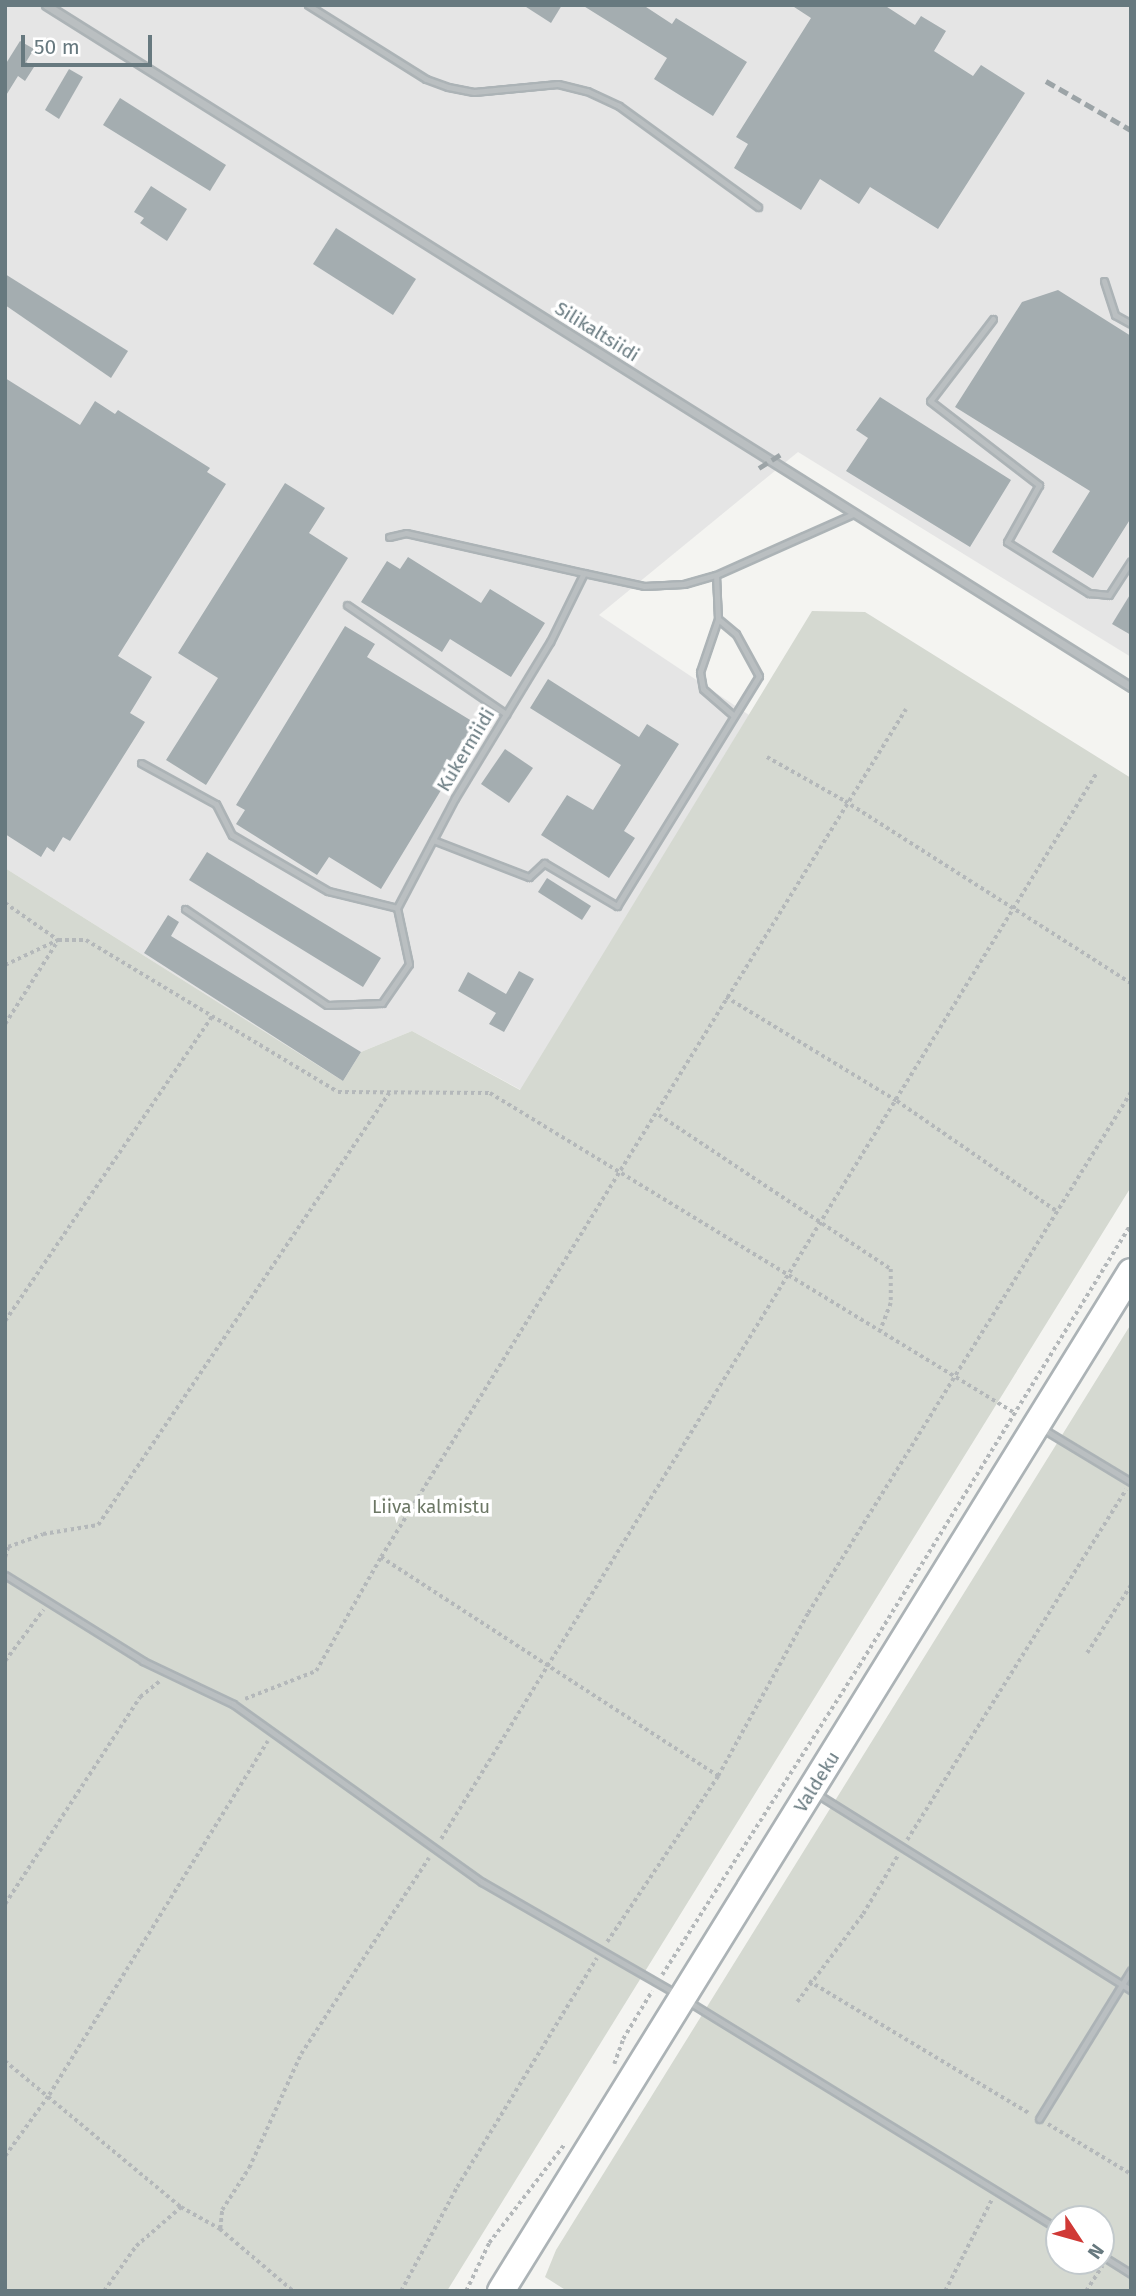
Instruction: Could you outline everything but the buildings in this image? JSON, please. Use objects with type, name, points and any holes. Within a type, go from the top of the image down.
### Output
[{"type":"street","name":"Silikaltsiidi","points":[[46,5],[1131,688]]},
{"type":"street","name":"Valdeku","points":[[501,2291],[1131,1272]]},
{"type":"lane","points":[[308,5],[426,79],[448,87],[474,92],[558,84],[587,91],[619,107],[758,208]]},
{"type":"lane","points":[[1104,281],[1115,315],[1131,324]]},
{"type":"lane","points":[[993,319],[930,401],[1039,485],[1007,542],[1089,593],[1109,595],[1131,561]]},
{"type":"lane","points":[[389,537],[406,533],[644,586],[684,584],[716,575],[855,513]]},
{"type":"lane","name":"Kukermiidi","points":[[397,908],[433,840],[550,642],[584,573]]},
{"type":"lane","points":[[716,575],[718,619],[700,672],[703,690],[734,716]]},
{"type":"lane","points":[[347,606],[506,714]]},
{"type":"lane","points":[[433,840],[529,877],[544,863],[617,906],[759,676],[736,634],[718,619]]},
{"type":"lane","points":[[141,763],[216,804],[232,835],[328,891],[397,908],[409,964],[382,1003],[327,1005],[185,909]]},
{"type":"lane","points":[[1037,1425],[1131,1483]]},
{"type":"lane","points":[[5,1576],[168,1675],[233,1704],[435,1849],[600,1953],[682,1997],[1045,2221]]},
{"type":"lane","points":[[812,1791],[901,1849],[1131,1990]]},
{"type":"lane","points":[[1039,2119],[1131,1970]]},
{"type":"lane","points":[[1115,2264],[1131,2274]]},
{"type":"path","points":[[233,1704],[316,1671],[381,1557],[659,1115],[726,997],[845,801],[906,709]]},
{"type":"path","points":[[767,757],[845,801],[1131,983]]},
{"type":"path","points":[[220,2229],[222,2210],[249,2168],[301,2054],[550,1669],[787,1276],[821,1225],[1096,774]]},
{"type":"path","points":[[5,903],[58,940]]},
{"type":"path","points":[[5,1024],[58,940]]},
{"type":"path","points":[[5,965],[58,940],[86,940],[338,1092],[490,1093],[1013,1412]]},
{"type":"path","points":[[726,997],[897,1101],[1058,1212]]},
{"type":"path","points":[[5,1321],[212,1016]]},
{"type":"path","points":[[5,1557],[8,1547],[43,1534],[98,1525],[390,1092]]},
{"type":"path","points":[[401,2291],[457,2187],[600,1953],[718,1776],[808,1613],[1131,1092]]},
{"type":"path","points":[[659,1115],[891,1269],[891,1303],[880,1331]]},
{"type":"path","points":[[611,2074],[623,2039],[657,1982],[859,1666],[1131,1224]]},
{"type":"path","points":[[797,2002],[809,1981],[863,1914],[1131,1483]]},
{"type":"path","points":[[381,1557],[718,1776]]},
{"type":"path","points":[[1087,1653],[1131,1586]]},
{"type":"path","points":[[5,1661],[48,1602]]},
{"type":"path","points":[[5,1904],[140,1697],[168,1675]]},
{"type":"path","points":[[5,2156],[49,2095],[274,1733]]},
{"type":"path","points":[[809,1981],[1131,2174]]},
{"type":"path","points":[[5,2061],[181,2207],[220,2229],[293,2291]]},
{"type":"path","points":[[466,2291],[489,2243],[567,2140]]},
{"type":"path","points":[[945,2291],[996,2191]]},
{"type":"path","points":[[104,2291],[136,2246],[181,2207]]},
{"type":"path","points":[[1086,2291],[1094,2275]]},
{"type":"shaded area","points":[[5,5],[1131,5],[1131,657],[798,452],[599,615],[749,715],[521,1090],[412,1031],[361,1052],[343,1081],[5,868]]},
{"type":"green space","name":"Liiva kalmistu","points":[[812,611],[865,612],[1131,778],[1131,1187],[447,2291],[5,2291],[5,868],[343,1081],[361,1052],[412,1031],[520,1090]]},
{"type":"green space","points":[[1131,1324],[1131,2291],[567,2291],[545,2277],[556,2250]]},
{"type":"railway","points":[[1046,81],[1131,130]]},
{"type":"railway","points":[[759,468],[781,454]]}]
